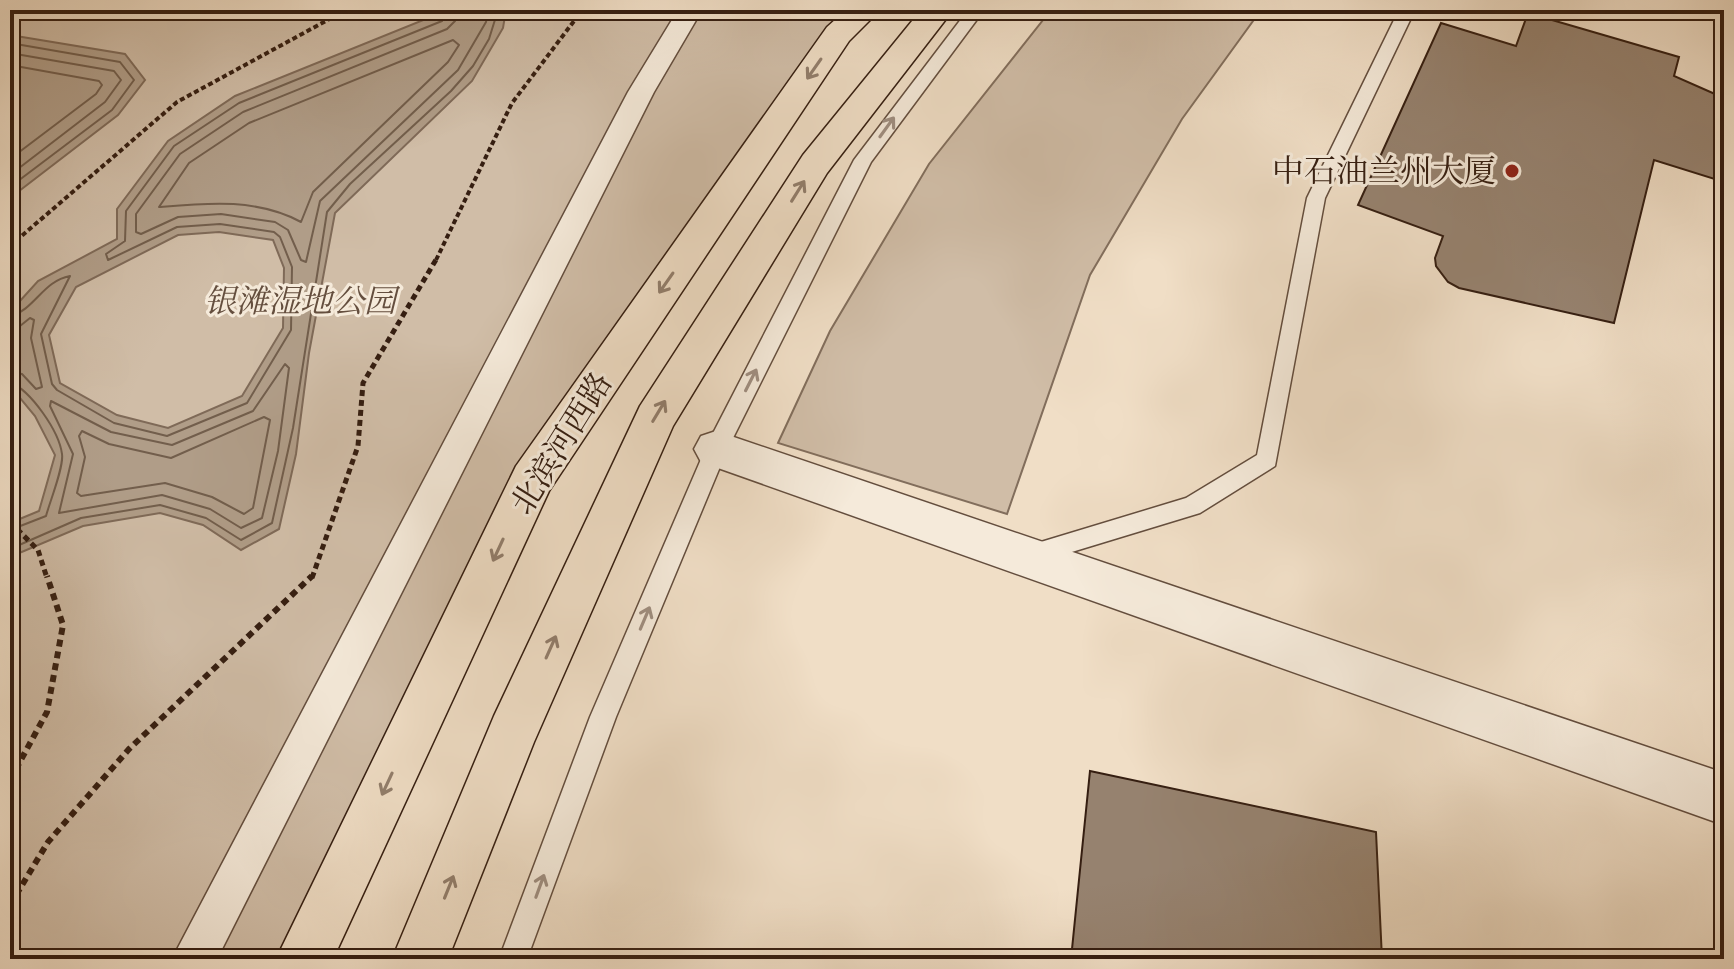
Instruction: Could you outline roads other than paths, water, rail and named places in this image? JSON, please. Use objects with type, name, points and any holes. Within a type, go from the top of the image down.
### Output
[{"type":"main road","name":"北滨河西路","points":[[304,959],[532,479],[838,34],[864,10]]},
{"type":"main road","name":"北滨河西路","points":[[420,959],[512,734],[655,418],[815,164],[937,10]]},
{"type":"street","points":[[194,959],[641,92],[690,10]]},
{"type":"street","points":[[716,449],[1724,799]]},
{"type":"lane","points":[[513,959],[603,717],[716,449],[863,160],[976,10]]},
{"type":"lane","points":[[1024,556],[1192,506],[1267,460],[1316,198],[1404,16]]},
{"type":"water","points":[[448,10],[506,10],[503,28],[472,81],[335,213],[309,353],[296,454],[279,529],[241,550],[203,525],[160,513],[83,526],[10,557],[10,523],[39,511],[55,455],[35,416],[10,386],[10,312],[38,281],[117,239],[117,209],[168,141],[235,96]],"holes":[[[219,232],[273,240],[284,268],[283,328],[242,396],[168,428],[117,415],[60,383],[49,335],[76,287],[178,235]]]},
{"type":"water","points":[[10,35],[125,54],[145,80],[118,115],[10,198]]},
{"type":"place","name":"中石油兰州大厦","points":[[1512,171]]},
{"type":"park label","name":"银滩湿地公园","points":[[300,301]]}]
